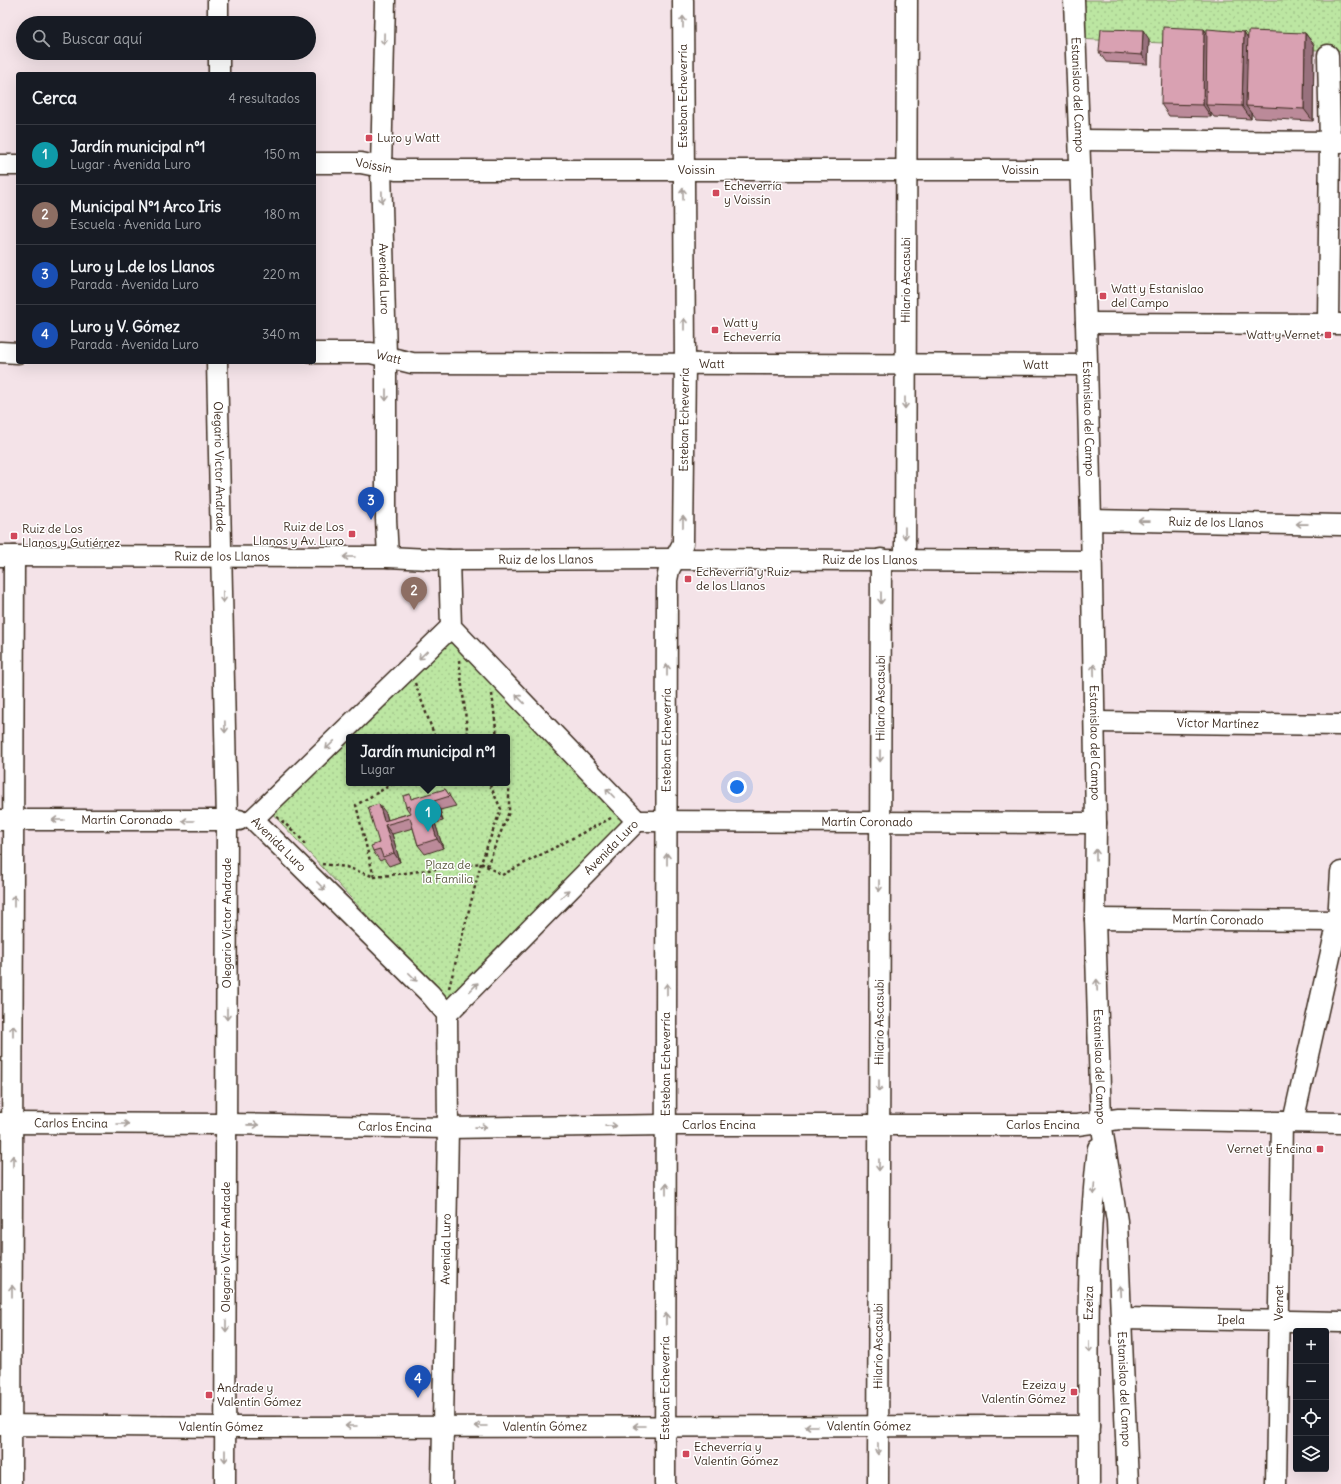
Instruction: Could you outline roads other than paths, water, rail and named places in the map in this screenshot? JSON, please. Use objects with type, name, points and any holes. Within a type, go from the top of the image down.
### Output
[{"type":"street","points":[[218,0],[218,16]]},
{"type":"street","name":"Avenida Luro","points":[[385,0],[381,168],[386,356],[386,519],[388,557]]},
{"type":"street","name":"Esteban Echeverría","points":[[665,1484],[668,821],[667,580],[669,570],[683,543],[685,363],[683,0]]},
{"type":"street","name":"Hilario Ascasubi","points":[[905,559],[907,0]]},
{"type":"street","name":"Estanislao del Campo","points":[[1074,0],[1086,323],[1091,520],[1095,722],[1095,919],[1101,1122],[1116,1221],[1128,1484]]},
{"type":"street","points":[[1086,323],[1334,324],[1336,142],[1328,55]]},
{"type":"street","points":[[219,60],[219,72]]},
{"type":"street","points":[[1080,140],[1336,142]]},
{"type":"street","name":"Voissin","points":[[316,163],[361,163],[381,168],[404,170],[906,172],[1080,170]]},
{"type":"street","points":[[0,165],[16,165]]},
{"type":"street","points":[[0,352],[16,352]]},
{"type":"street","name":"Watt","points":[[316,353],[371,353],[412,363],[1086,365]]},
{"type":"street","name":"Olegario Victor Andrade","points":[[217,364],[227,821],[225,1484]]},
{"type":"street","name":"Ruiz de los Llanos","points":[[1091,520],[1341,525]]},
{"type":"street","points":[[7,556],[6,1425],[11,1484]]},
{"type":"street","name":"Ruiz de los Llanos","points":[[7,556],[222,558],[388,557],[449,560],[905,559],[1091,561]]},
{"type":"street","name":"Hilario Ascasubi","points":[[878,1484],[881,559]]},
{"type":"street","points":[[449,560],[451,627]]},
{"type":"street","name":"Avenida Luro","points":[[442,1484],[448,1128],[447,1014],[430,994],[253,819],[451,627],[638,821],[447,1014]]},
{"type":"street","name":"Víctor Martínez","points":[[1095,722],[1341,725]]},
{"type":"street","name":"Martín Coronado","points":[[7,820],[227,821],[253,819]]},
{"type":"street","name":"Martín Coronado","points":[[638,821],[1096,822]]},
{"type":"street","name":"Vernet","points":[[1276,1484],[1278,1320],[1287,1122],[1340,921],[1341,872]]},
{"type":"street","name":"Martín Coronado","points":[[1095,919],[1340,921]]},
{"type":"street","name":"Carlos Encina","points":[[6,1124],[227,1124],[448,1128],[666,1125],[1077,1125],[1119,1119],[1341,1122]]},
{"type":"street","name":"Ezeiza","points":[[1089,1484],[1092,1208],[1101,1122]]},
{"type":"street","name":"Ipela","points":[[1121,1318],[1341,1322]]},
{"type":"street","name":"Valentín Gómez","points":[[6,1425],[1089,1426]]},
{"type":"place","name":"Luro y Watt","points":[[369,138]]},
{"type":"place","name":"Echeverría y Voissín","points":[[716,193]]},
{"type":"place","name":"Watt y Estanislao del Campo","points":[[1103,296]]},
{"type":"place","name":"Watt y Echeverría","points":[[715,330]]},
{"type":"place","name":"Watt y Vernet","points":[[1328,335]]},
{"type":"place","name":"Luro y L.de los Llanos","points":[[371,520]]},
{"type":"place","name":"Ruiz de Los Llanos y Av. Luro","points":[[352,534]]},
{"type":"place","name":"Ruiz de Los Llanos y Gutiérrez","points":[[14,536]]},
{"type":"place","name":"Echeverría y Ruiz de los Llanos","points":[[688,579]]},
{"type":"place","name":"Municipal Nº1 Arco Iris","points":[[414,610]]},
{"type":"place","name":"Jardín municipal nº1","points":[[428,832]]},
{"type":"place","name":"Vernet y Encina","points":[[1320,1149]]},
{"type":"place","name":"Ezeiza y Valentín Gómez","points":[[1074,1392]]},
{"type":"place","name":"Andrade y Valentín Gómez","points":[[209,1395]]},
{"type":"place","name":"Luro y V. Gómez","points":[[418,1398]]},
{"type":"place","name":"Echeverría y Valentín Gómez","points":[[686,1454]]},
{"type":"park label","name":"Plaza de la Familia","points":[[448,872]]}]
